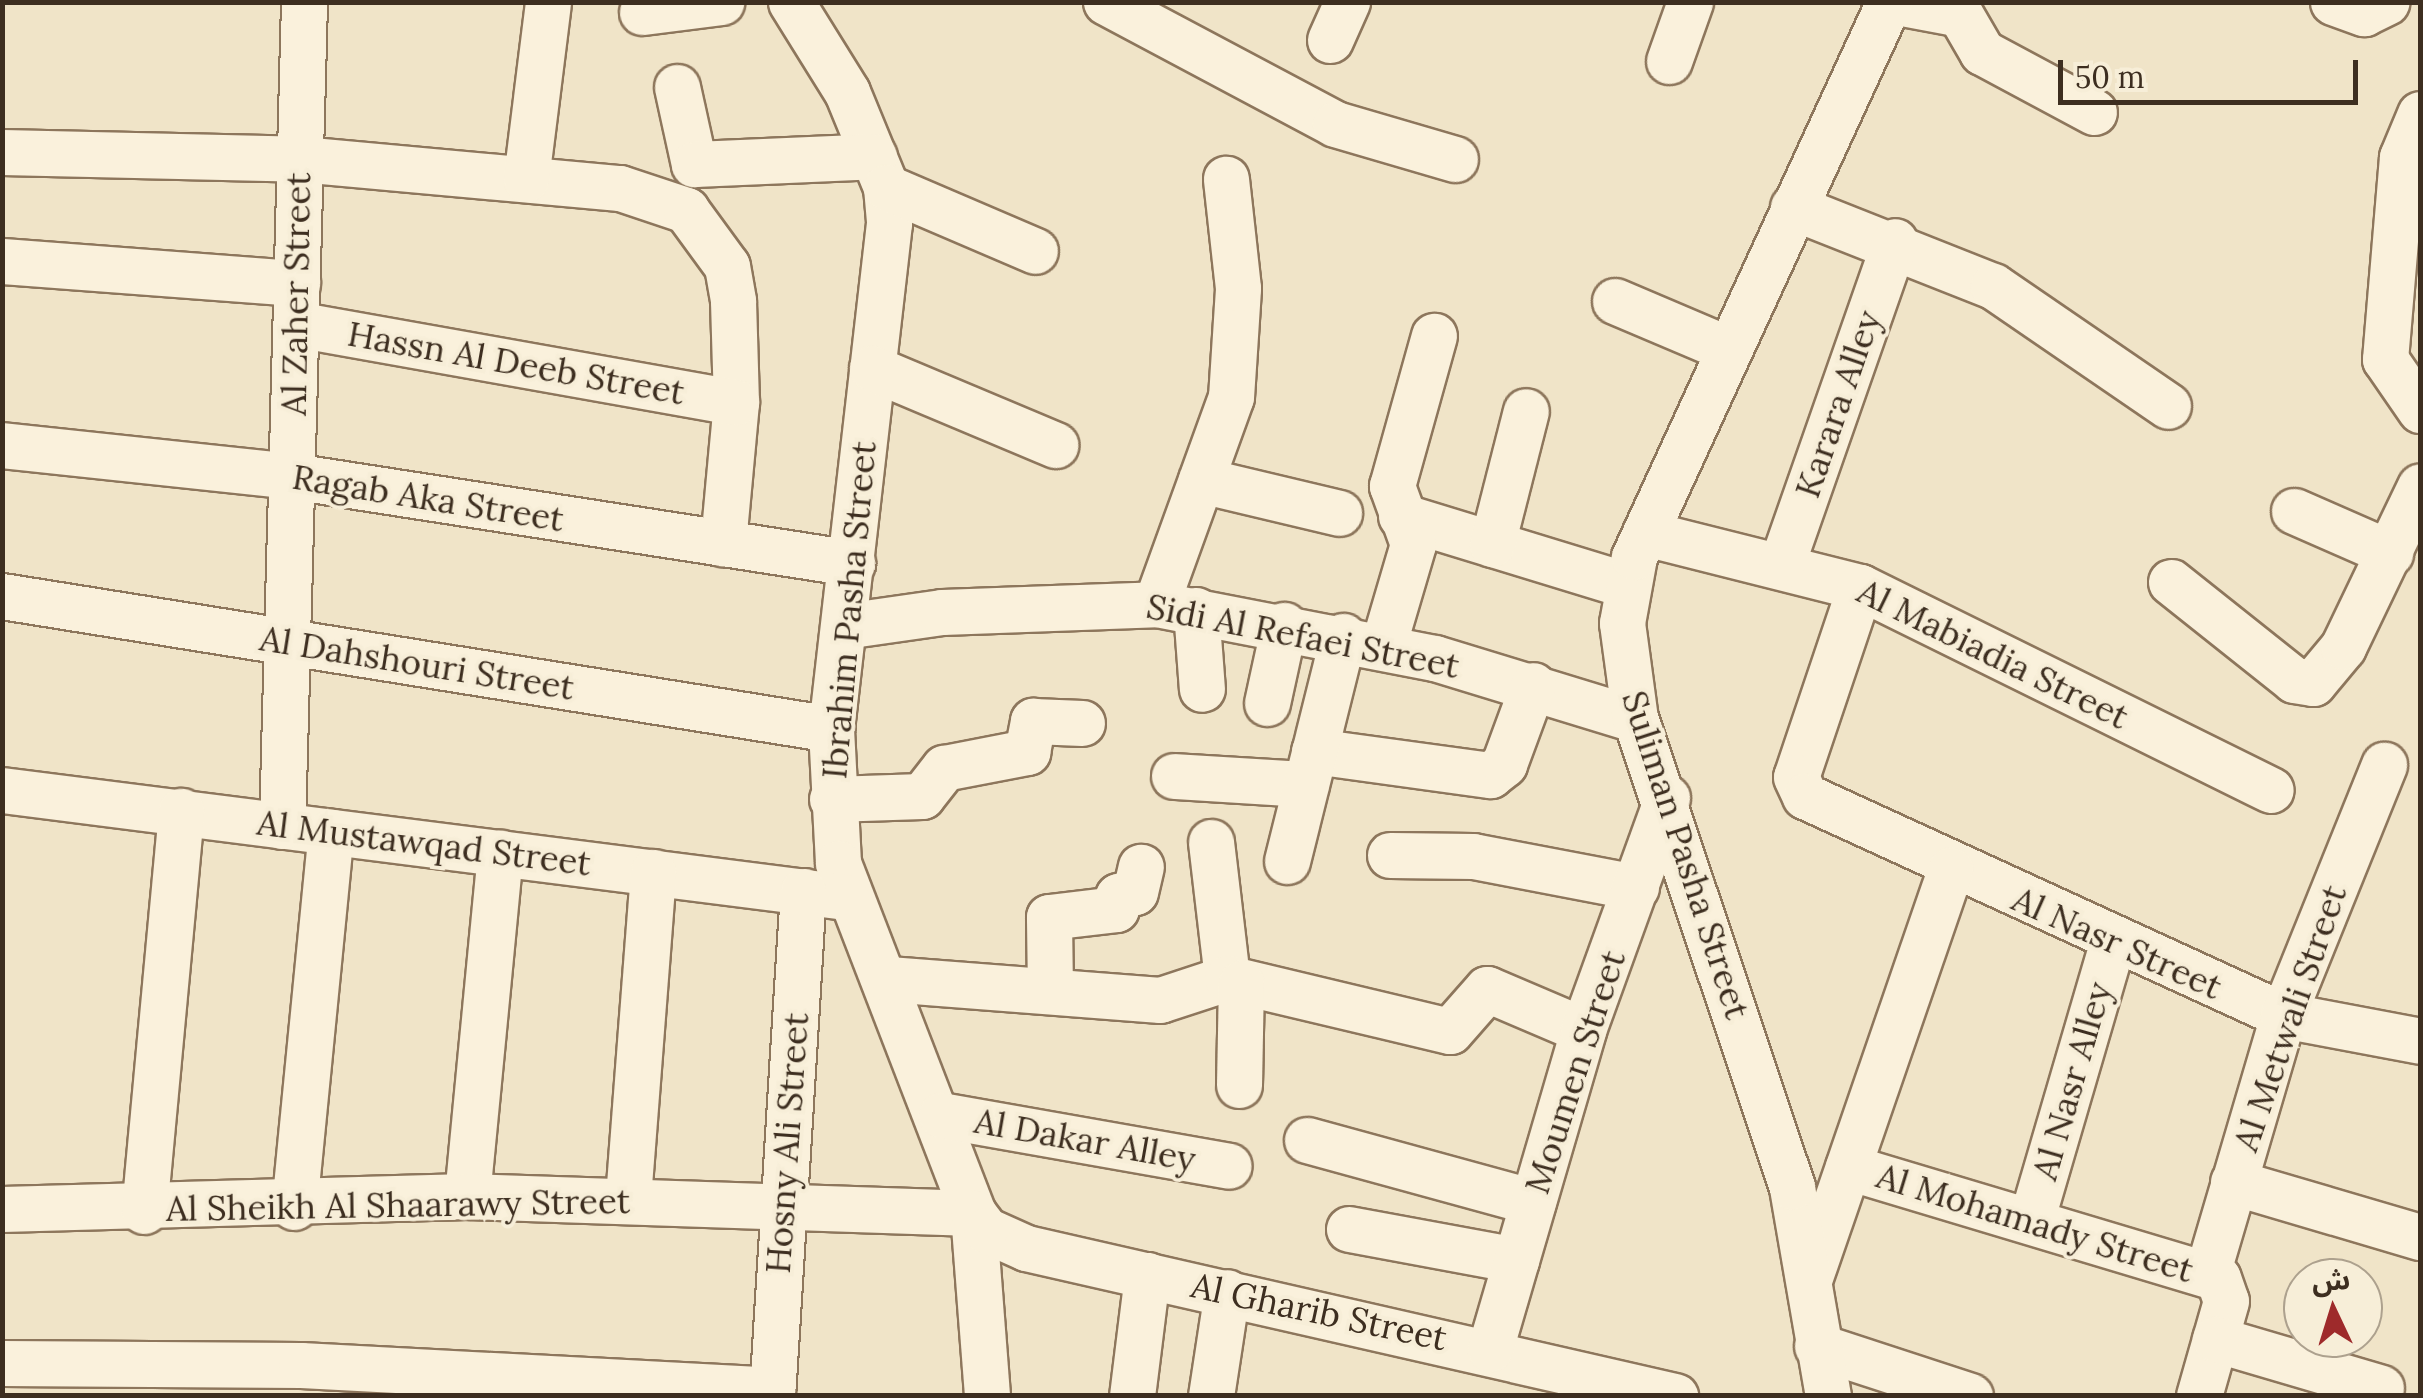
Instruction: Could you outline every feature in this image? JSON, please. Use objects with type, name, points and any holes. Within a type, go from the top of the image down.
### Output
[{"type":"street","name":"Al Zaher Street","points":[[282,826],[304,2]]},
{"type":"street","points":[[526,180],[548,2]]},
{"type":"street","points":[[642,12],[721,2]]},
{"type":"street","points":[[791,2],[880,171]]},
{"type":"street","points":[[1106,2],[1334,124],[1455,159]]},
{"type":"street","points":[[1669,61],[1690,2]]},
{"type":"street","points":[[1893,2],[1960,14],[1982,52],[2094,112]]},
{"type":"street","name":"Suliman Pasha Street","points":[[1828,1396],[1774,1123],[1667,798],[1635,718],[1624,662],[1626,585],[1645,533],[1728,348],[1893,2]]},
{"type":"street","points":[[2333,2],[2364,13],[2388,2]]},
{"type":"street","points":[[677,88],[694,164],[880,171],[1035,252]]},
{"type":"street","points":[[2420,114],[2411,156],[2406,277],[2388,372],[2420,410]]},
{"type":"street","points":[[2,152],[300,158],[655,194],[711,235],[733,301],[736,402],[723,543]]},
{"type":"street","name":"Ibrahim Pasha Street","points":[[880,171],[872,368],[831,730],[832,800],[824,894],[888,979],[941,1114],[973,1213],[988,1396]]},
{"type":"street","points":[[1202,689],[1176,607],[1201,480],[1238,344],[1226,179]]},
{"type":"street","points":[[1793,207],[1896,242],[2038,314],[2168,406]]},
{"type":"street","name":"Karara Alley","points":[[1780,566],[1896,242]]},
{"type":"street","name":"Hassn Al Deeb Street","points":[[2,261],[296,303],[736,402]]},
{"type":"street","points":[[1615,301],[1728,348]]},
{"type":"street","points":[[1287,861],[1310,767],[1363,641],[1412,547],[1392,486],[1434,336]]},
{"type":"street","points":[[872,368],[1055,445]]},
{"type":"street","points":[[1492,544],[1526,411]]},
{"type":"street","name":"Ragab Aka Street","points":[[2,446],[292,476],[852,563]]},
{"type":"street","points":[[1201,480],[1339,513]]},
{"type":"street","points":[[2171,582],[2306,684],[2344,647],[2420,486]]},
{"type":"street","points":[[2294,511],[2390,553]]},
{"type":"street","points":[[1401,516],[1626,585]]},
{"type":"street","name":"Al Mabiadia Street","points":[[1645,533],[1860,586],[2271,790]]},
{"type":"street","name":"Al Nasr Street","points":[[1860,586],[1797,785],[1950,870],[2283,1015],[2420,1041]]},
{"type":"street","name":"Al Dahshouri Street","points":[[2,596],[831,730]]},
{"type":"street","name":"Sidi Al Refaei Street","points":[[844,626],[942,612],[1176,607],[1363,641],[1534,685],[1635,718]]},
{"type":"street","points":[[1267,703],[1284,625]]},
{"type":"street","points":[[1174,776],[1310,767],[1490,776],[1504,764],[1534,685]]},
{"type":"street","points":[[832,800],[922,796],[944,768],[1027,752],[1033,721],[1082,722]]},
{"type":"street","name":"Al Metwali Street","points":[[2207,1274],[2283,1015],[2384,765]]},
{"type":"street","name":"Al Mustawqad Street","points":[[2,790],[824,894]]},
{"type":"street","name":"Moumen Street","points":[[1490,1349],[1583,1030],[1667,798]]},
{"type":"street","points":[[144,1211],[181,811]]},
{"type":"street","points":[[294,1207],[331,832]]},
{"type":"street","points":[[1211,842],[1234,980],[1239,1085]]},
{"type":"street","points":[[467,1196],[500,854]]},
{"type":"street","points":[[1390,854],[1506,860],[1636,887]]},
{"type":"street","points":[[1050,991],[1049,916],[1116,908],[1118,896],[1135,892],[1141,867]]},
{"type":"street","points":[[1808,1284],[1950,870]]},
{"type":"street","points":[[628,1198],[653,872]]},
{"type":"street","name":"Hosny Ali Street","points":[[772,1392],[782,1208],[824,894]]},
{"type":"street","name":"Al Nasr Alley","points":[[2031,1221],[2113,941]]},
{"type":"street","points":[[888,979],[1173,1000],[1234,980],[1450,1032],[1488,990],[1583,1030]]},
{"type":"street","name":"Al Dakar Alley","points":[[941,1114],[1229,1166]]},
{"type":"street","points":[[1307,1140],[1533,1202]]},
{"type":"street","name":"Al Mohamady Street","points":[[1848,1167],[2207,1274],[2227,1294],[2199,1396]]},
{"type":"street","points":[[2234,1182],[2420,1237]]},
{"type":"street","name":"Al Sheikh Al Shaarawy Street","points":[[2,1210],[294,1207],[467,1196],[628,1198],[782,1208],[973,1213]]},
{"type":"street","name":"Al Gharib Street","points":[[973,1213],[1004,1242],[1490,1349],[1616,1388],[1675,1396]]},
{"type":"street","points":[[1349,1229],[1516,1260]]},
{"type":"street","points":[[1132,1396],[1147,1275]]},
{"type":"street","points":[[1211,1396],[1227,1292]]},
{"type":"street","points":[[2216,1339],[2298,1380],[2381,1388]]},
{"type":"street","points":[[1816,1346],[1970,1396]]},
{"type":"street","points":[[2,1363],[300,1365],[772,1392]]}]
